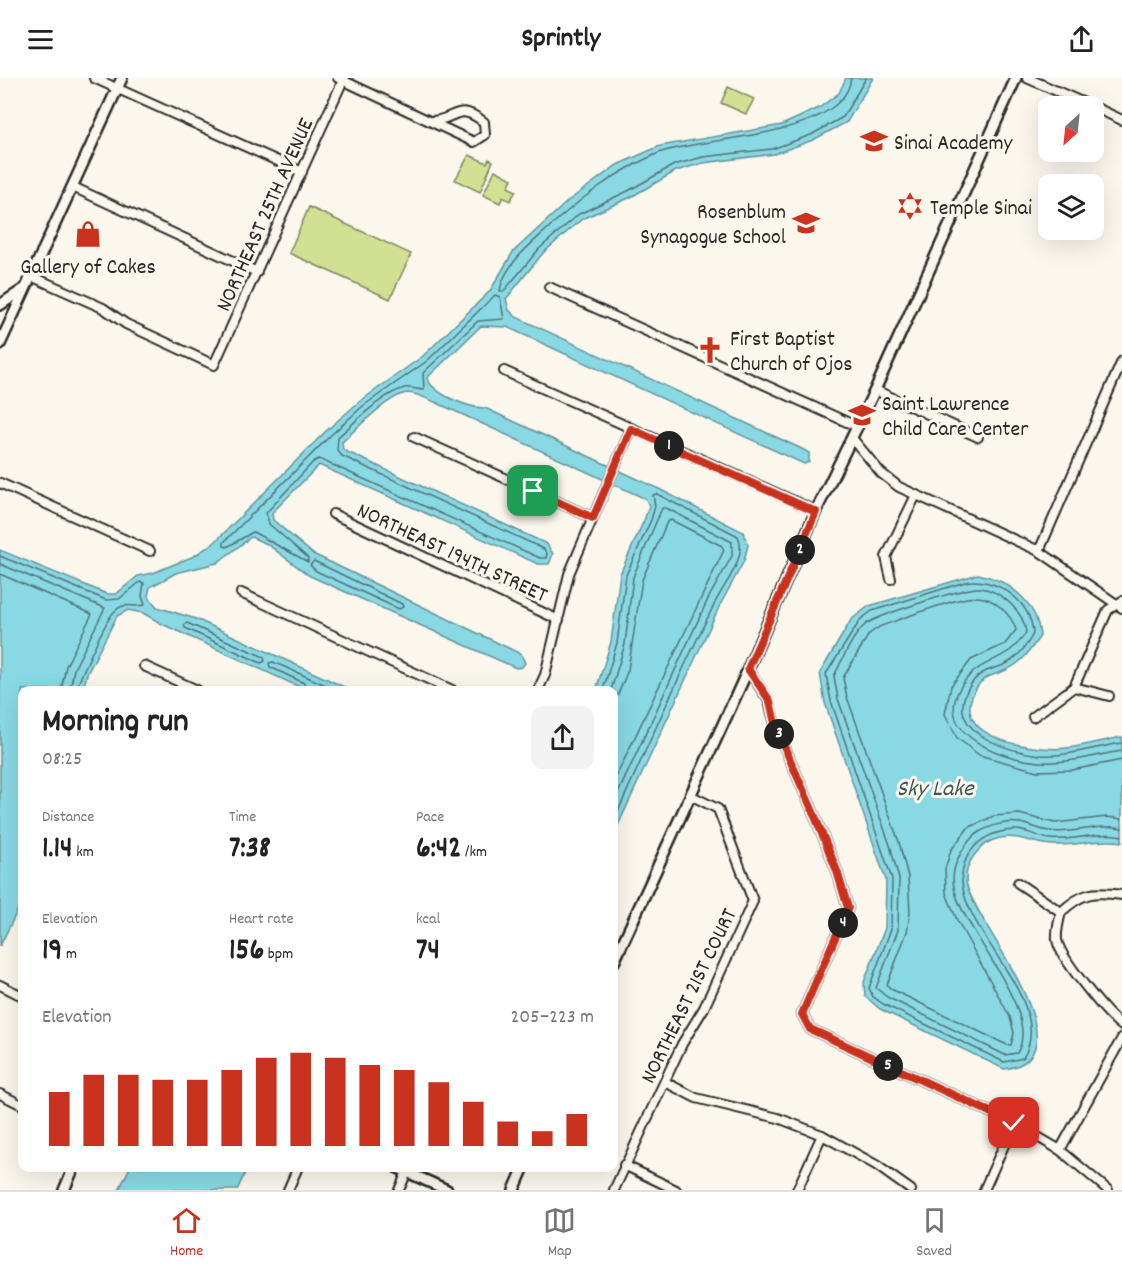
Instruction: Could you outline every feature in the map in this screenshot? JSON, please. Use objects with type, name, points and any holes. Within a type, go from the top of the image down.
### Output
[{"type":"street","points":[[94,78],[302,172]]},
{"type":"street","points":[[0,344],[122,78]]},
{"type":"street","points":[[618,953],[748,669],[816,512],[858,427],[1016,78]]},
{"type":"street","points":[[1027,78],[1067,96]]},
{"type":"street","points":[[342,79],[474,142],[485,135],[484,122],[464,112],[456,111],[442,121],[432,121]]},
{"type":"street","name":"NORTHEAST 25TH AVENUE","points":[[31,276],[103,308],[126,324],[214,365],[342,79]]},
{"type":"street","points":[[1104,112],[1122,120]]},
{"type":"street","points":[[73,187],[257,272]]},
{"type":"street","points":[[0,304],[26,287]]},
{"type":"street","points":[[549,287],[858,427]]},
{"type":"street","points":[[1039,551],[1122,361]]},
{"type":"street","points":[[504,371],[816,512]]},
{"type":"street","points":[[875,390],[978,437]]},
{"type":"street","points":[[540,686],[546,675],[568,574],[631,429]]},
{"type":"street","points":[[414,437],[593,518]]},
{"type":"street","points":[[852,438],[881,473],[899,487],[1039,551],[1120,604]]},
{"type":"street","points":[[0,483],[150,551]]},
{"type":"street","points":[[891,579],[886,557],[916,495]]},
{"type":"street","name":"NORTHEAST 194TH STREET","points":[[333,514],[559,620]]},
{"type":"street","points":[[241,593],[443,686]]},
{"type":"street","points":[[1033,717],[1074,687],[1108,610],[1120,604]]},
{"type":"street","points":[[144,666],[188,686]]},
{"type":"street","points":[[748,669],[770,701],[776,728],[837,871],[848,908],[802,1014],[810,1029],[1014,1123],[1060,1150],[1108,1190]]},
{"type":"street","points":[[1074,687],[1109,696]]},
{"type":"street","name":"NORTHEAST 21ST COURT","points":[[614,1190],[682,1044],[704,1008],[753,901],[718,809],[690,795]]},
{"type":"street","points":[[1018,883],[1061,912]]},
{"type":"street","points":[[1122,895],[1098,892],[1077,897],[1061,912],[1058,940],[1061,951],[1075,972],[1122,1026]]},
{"type":"street","points":[[0,985],[18,994]]},
{"type":"street","points":[[1060,1150],[1122,1038]]},
{"type":"street","points":[[665,1082],[696,1098],[778,1118],[822,1135],[876,1165],[911,1190]]},
{"type":"street","points":[[0,1094],[18,1102]]},
{"type":"street","points":[[984,1190],[1014,1123]]},
{"type":"street","points":[[797,1190],[822,1135]]},
{"type":"street","points":[[624,1166],[676,1190]]},
{"type":"street","points":[[64,1190],[72,1172]]},
{"type":"street","points":[[288,1190],[296,1172]]},
{"type":"street","points":[[399,1190],[407,1172],[447,1190]]},
{"type":"street","points":[[514,1190],[522,1172]]},
{"type":"green space","points":[[728,87],[754,99],[746,114],[721,103]]},
{"type":"green space","points":[[469,155],[487,163],[489,159],[493,161],[480,192],[455,180]]},
{"type":"green space","points":[[495,170],[512,179],[508,187],[516,191],[510,201],[503,197],[500,203],[483,195]]},
{"type":"green space","points":[[309,207],[411,254],[390,299],[289,253]]},
{"type":"water","points":[[846,78],[873,78],[847,122],[813,140],[774,154],[703,163],[676,171],[631,197],[582,219],[543,253],[506,299],[509,310],[516,317],[802,449],[809,453],[809,462],[804,464],[507,327],[481,326],[427,378],[436,389],[452,399],[470,406],[485,408],[659,489],[743,532],[748,545],[744,561],[720,605],[618,825],[618,686],[597,686],[611,642],[620,574],[645,518],[649,506],[646,499],[435,402],[408,393],[392,399],[364,421],[342,442],[343,450],[547,544],[553,554],[549,564],[538,564],[319,465],[272,513],[273,520],[313,554],[521,654],[525,663],[522,667],[516,668],[310,576],[267,544],[251,537],[217,563],[176,573],[150,587],[148,596],[157,607],[196,619],[342,686],[297,686],[162,624],[143,613],[128,610],[117,616],[87,674],[84,686],[18,686],[18,909],[0,946],[0,550],[107,594],[116,594],[138,576],[153,573],[194,556],[214,543],[327,430],[359,402],[423,356],[490,291],[513,252],[568,201],[617,165],[660,146],[782,125],[819,108],[839,93]]},
{"type":"water","name":"Sky Lake","points":[[978,574],[1000,581],[1020,594],[1033,613],[1040,636],[1018,663],[980,683],[970,704],[972,719],[982,730],[997,738],[1034,747],[1052,749],[1074,747],[1122,737],[1122,842],[1054,845],[1014,837],[1000,838],[979,849],[967,870],[967,886],[975,904],[1006,957],[1033,1016],[1036,1041],[1028,1059],[1004,1069],[880,1009],[865,996],[864,982],[885,928],[886,880],[825,703],[820,673],[851,620],[869,606]]},
{"type":"water","points":[[128,1172],[246,1172],[237,1190],[119,1190]]},
{"type":"place","name":"Sinai Academy","points":[[874,141]]},
{"type":"place","name":"Temple Sinai","points":[[910,206]]},
{"type":"place","name":"Rosenblum Synagogue School","points":[[806,223]]},
{"type":"place","name":"Gallery of Cakes","points":[[88,234]]},
{"type":"place","name":"First Baptist Church of Ojos","points":[[710,350]]},
{"type":"place","name":"Saint Lawrence Child Care Center","points":[[862,415]]},
{"type":"route","points":[[533,491],[593,518],[631,429],[816,512],[748,669],[756,677],[770,701],[776,728],[837,871],[848,908],[840,932],[802,1014],[803,1020],[810,1029],[1014,1123]]}]
